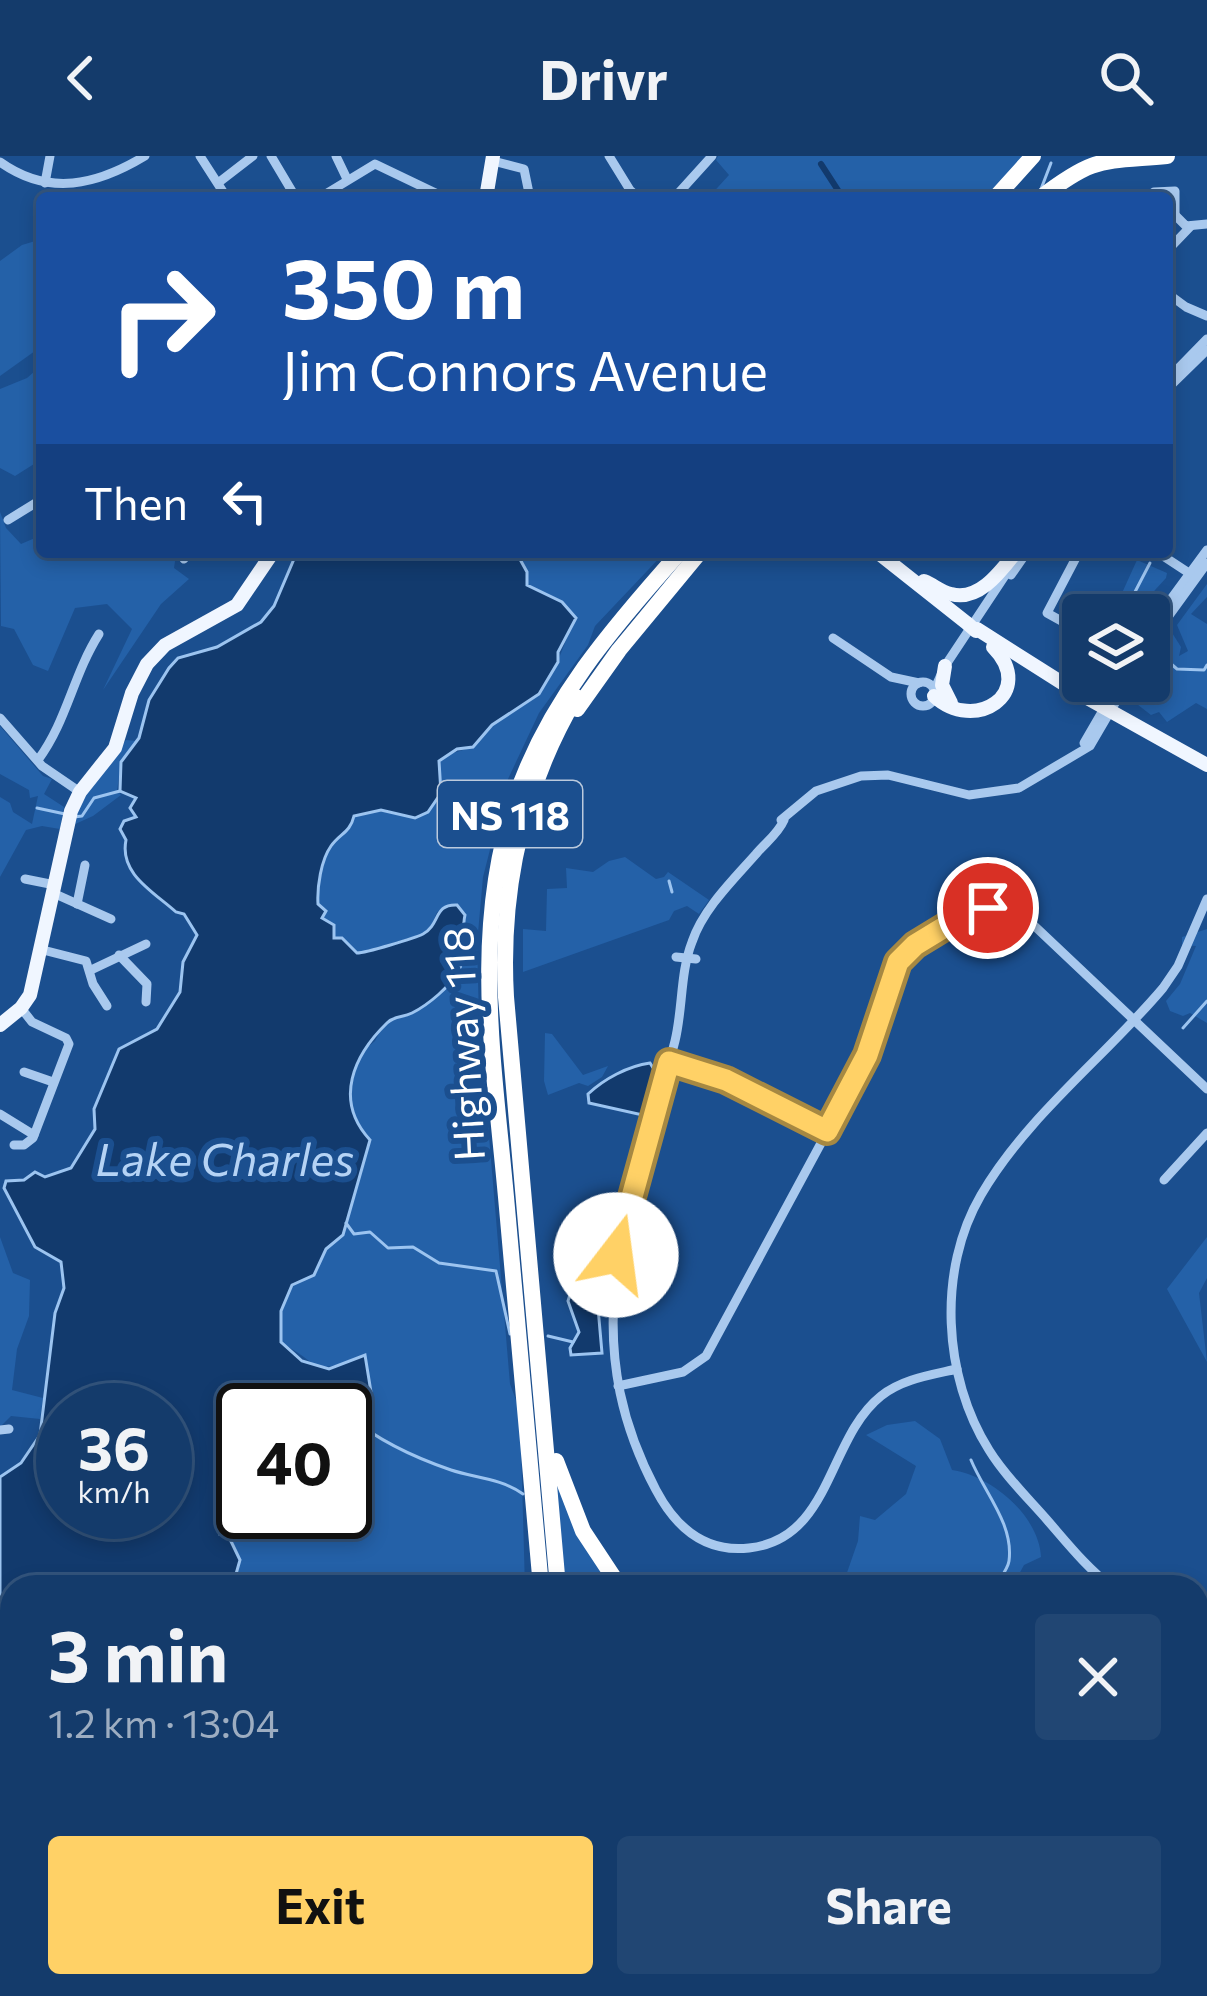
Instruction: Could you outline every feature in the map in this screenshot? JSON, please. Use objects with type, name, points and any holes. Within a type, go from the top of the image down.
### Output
[{"type":"highway","points":[[1003,192],[1039,156]]},
{"type":"highway","points":[[1014,192],[1039,156]]},
{"type":"highway","points":[[1045,192],[1075,156]]},
{"type":"highway","points":[[1046,192],[1093,161],[1167,156]]},
{"type":"highway","points":[[504,838],[520,778],[557,701],[665,558]]},
{"type":"highway","name":"Highway 118","points":[[537,1575],[489,998],[490,919],[504,838],[531,759],[560,703],[593,654],[690,558]]},
{"type":"highway","name":"Highway 118","points":[[557,1575],[506,997],[504,940],[510,883],[540,786],[569,722],[691,558]]},
{"type":"highway","points":[[534,1309],[552,1444],[564,1488],[592,1549],[611,1575]]},
{"type":"main road","points":[[487,192],[493,159]]},
{"type":"main road","points":[[0,1025],[21,1008],[34,983],[81,790],[116,748],[132,693],[147,664],[165,645],[237,604],[269,558]]},
{"type":"main road","points":[[885,558],[975,625],[1207,760]]},
{"type":"main road","points":[[895,558],[975,625],[1001,655],[1009,681],[994,704],[965,711],[948,707],[934,693]]},
{"type":"main road","points":[[924,581],[951,595],[970,595],[1015,558]]},
{"type":"main road","points":[[945,666],[942,685],[946,697],[965,711]]},
{"type":"street","points":[[45,184],[50,156]]},
{"type":"street","points":[[0,162],[45,184],[91,182],[124,161],[145,156]]},
{"type":"street","points":[[200,156],[223,192]]},
{"type":"street","points":[[218,183],[253,156]]},
{"type":"street","points":[[271,156],[292,192]]},
{"type":"street","points":[[336,156],[347,179]]},
{"type":"street","points":[[609,156],[632,192]]},
{"type":"street","points":[[679,192],[712,156]]},
{"type":"street","points":[[493,159],[524,169],[529,192]]},
{"type":"street","points":[[328,192],[375,164],[421,192]]},
{"type":"street","points":[[1157,192],[1175,191],[1173,204]]},
{"type":"street","points":[[1173,219],[1190,227],[1207,224]]},
{"type":"street","points":[[1173,245],[1190,227]]},
{"type":"street","points":[[1173,297],[1207,316]]},
{"type":"street","points":[[1173,374],[1207,340]]},
{"type":"street","points":[[1173,383],[1207,350]]},
{"type":"street","points":[[8,520],[36,503]]},
{"type":"street","points":[[1170,608],[1207,550]]},
{"type":"street","points":[[918,686],[920,705],[928,704],[945,666],[1017,558]]},
{"type":"street","points":[[1062,622],[1047,613],[1076,558]]},
{"type":"street","points":[[1166,558],[1191,574]]},
{"type":"street","points":[[1170,602],[1207,562]]},
{"type":"street","points":[[38,760],[57,734],[78,669],[99,634]]},
{"type":"street","points":[[833,638],[904,682],[934,693]]},
{"type":"street","points":[[918,686],[945,666]]},
{"type":"street","points":[[957,1369],[912,1380],[882,1395],[868,1409],[802,1522],[772,1542],[737,1549],[703,1541],[670,1514],[630,1434],[618,1386],[611,1318],[616,1255],[669,1062],[686,958],[702,920],[784,820],[809,795],[847,778],[888,775],[957,794],[988,796],[1030,783],[1097,738],[1114,702]]},
{"type":"street","points":[[0,718],[38,760],[81,790]]},
{"type":"street","points":[[76,904],[85,865]]},
{"type":"street","points":[[25,879],[111,919]]},
{"type":"street","points":[[1099,1575],[989,1451],[970,1413],[957,1369],[952,1292],[974,1207],[1024,1136],[1171,978],[1207,899]]},
{"type":"street","points":[[618,1386],[674,1375],[703,1359],[867,1055],[898,962],[915,945],[971,912],[996,908],[1025,917],[1207,1089]]},
{"type":"street","points":[[91,970],[146,944]]},
{"type":"street","points":[[43,950],[83,959],[107,1006]]},
{"type":"street","points":[[119,955],[147,984],[146,1002]]},
{"type":"street","points":[[14,1145],[26,1144],[34,1135],[69,1046],[68,1040],[32,1022],[21,1008]]},
{"type":"street","points":[[669,1062],[726,1080],[827,1131]]},
{"type":"street","points":[[24,1072],[53,1082]]},
{"type":"street","points":[[0,1114],[34,1135]]},
{"type":"street","points":[[1164,1180],[1207,1133]]},
{"type":"shaded area","points":[[718,156],[1033,156],[1006,192],[713,192],[729,175],[716,160]]},
{"type":"shaded area","points":[[36,241],[36,350],[0,376],[0,261]]},
{"type":"shaded area","points":[[36,370],[36,463],[15,476],[0,468],[0,389]]},
{"type":"shaded area","points":[[0,512],[6,528],[21,544],[36,538],[36,558],[176,558],[174,568],[189,579],[161,604],[103,690],[132,629],[107,604],[75,608],[48,671],[33,665],[14,629],[1,626]]},
{"type":"shaded area","points":[[519,558],[659,558],[595,626],[588,645],[539,713],[508,779],[483,877],[477,944],[479,1018],[510,1384],[520,1411],[525,1575],[236,1575],[240,1560],[229,1539],[372,1539],[372,1383],[366,1381],[365,1356],[325,1367],[312,1363],[280,1342],[281,1311],[293,1283],[314,1275],[344,1227],[370,1140],[351,1112],[349,1087],[354,1069],[383,1026],[415,1012],[456,975],[462,964],[465,913],[457,905],[437,912],[423,934],[357,953],[342,938],[334,938],[334,925],[322,918],[326,911],[319,904],[319,882],[331,845],[355,815],[392,812],[414,818],[425,814],[441,794],[439,760],[476,744],[492,724],[546,686],[569,634],[562,602],[527,585]]},
{"type":"shaded area","points":[[1137,560],[1167,573],[1151,594],[1122,594]]},
{"type":"shaded area","points":[[1207,584],[1207,597],[1191,614],[1207,624],[1207,709],[1196,703],[1167,722],[1159,712],[1151,715],[1134,702],[1170,702],[1170,630],[1181,647],[1179,656],[1188,651],[1177,625]]},
{"type":"shaded area","points":[[0,726],[43,776],[52,779],[44,794],[64,807],[60,829],[26,830],[0,877],[0,797],[32,824],[38,796],[30,798],[29,790],[0,774]]},
{"type":"shaded area","points":[[126,740],[136,741],[121,762],[117,791],[121,795],[73,825],[84,795]]},
{"type":"shaded area","points":[[625,857],[656,879],[668,872],[709,900],[699,914],[687,906],[674,911],[669,920],[523,972],[523,929],[546,931],[547,889],[567,888],[566,868],[593,872]]},
{"type":"shaded area","points":[[1207,929],[1207,1023],[1190,1013],[1183,1016],[1170,1011],[1166,1001],[1180,984],[1196,946],[1182,945],[1182,937]]},
{"type":"shaded area","points":[[545,1033],[552,1034],[583,1075],[608,1066],[602,1077],[588,1086],[579,1083],[548,1095]]},
{"type":"shaded area","points":[[0,1237],[13,1273],[30,1280],[29,1316],[17,1349],[12,1390],[36,1396],[36,1419],[11,1416],[0,1427]]},
{"type":"shaded area","points":[[1207,1237],[1207,1278],[1199,1293],[1207,1362],[1167,1289]]},
{"type":"shaded area","points":[[915,1421],[940,1439],[952,1470],[997,1489],[1023,1513],[1041,1557],[1024,1565],[1019,1575],[846,1575],[858,1541],[860,1516],[875,1520],[906,1494],[916,1466],[866,1435],[887,1425]]},
{"type":"shaded area","points":[[552,1458],[575,1526],[605,1575],[563,1575]]},
{"type":"water","name":"Lake Charles","points":[[294,558],[519,558],[527,585],[562,602],[576,618],[539,694],[492,725],[473,747],[457,749],[439,761],[441,793],[428,812],[415,818],[381,810],[354,816],[322,866],[318,904],[326,911],[322,918],[334,925],[334,938],[342,938],[357,953],[423,934],[449,906],[457,905],[465,915],[463,957],[455,976],[425,1005],[387,1023],[357,1064],[350,1094],[352,1109],[370,1140],[343,1235],[326,1249],[314,1275],[292,1285],[281,1311],[281,1342],[302,1361],[329,1369],[365,1355],[370,1383],[216,1383],[216,1539],[230,1539],[240,1560],[237,1575],[0,1575],[0,1477],[21,1463],[36,1441],[36,1539],[192,1539],[192,1383],[46,1383],[55,1313],[64,1288],[61,1262],[35,1247],[4,1188],[6,1181],[24,1180],[35,1172],[45,1177],[71,1168],[95,1129],[94,1109],[119,1049],[157,1029],[180,992],[183,962],[197,935],[184,914],[149,889],[128,863],[120,829],[124,821],[136,817],[130,808],[136,798],[120,791],[121,762],[139,738],[149,700],[169,668],[178,658],[217,647],[261,622],[274,606]]},
{"type":"water","points":[[650,1063],[655,1071],[647,1116],[589,1103],[588,1094],[601,1083]]},
{"type":"water","points":[[572,1288],[597,1296],[602,1353],[571,1355],[579,1332],[568,1301]]},
{"type":"waterway","points":[[1041,189],[1051,163]]},
{"type":"waterway","points":[[821,164],[839,192]]},
{"type":"waterway","points":[[1134,594],[1150,563]]},
{"type":"waterway","points":[[1170,663],[1177,669],[1204,670],[1207,665]]},
{"type":"waterway","points":[[74,817],[82,816],[94,798],[120,791]]},
{"type":"waterway","points":[[37,808],[65,814]]},
{"type":"waterway","points":[[669,881],[672,892]]},
{"type":"waterway","points":[[1183,1028],[1207,1001]]},
{"type":"waterway","points":[[346,1223],[354,1234],[370,1232],[388,1248],[413,1247],[439,1263],[496,1271],[510,1334]]},
{"type":"waterway","points":[[548,1336],[573,1342]]},
{"type":"waterway","points":[[372,1433],[411,1454],[523,1494]]},
{"type":"waterway","points":[[971,1460],[1007,1534],[1009,1561],[1002,1575]]},
{"type":"route","points":[[616,1255],[669,1062],[726,1080],[827,1131],[867,1055],[898,962],[915,945],[956,920],[988,908]]}]
